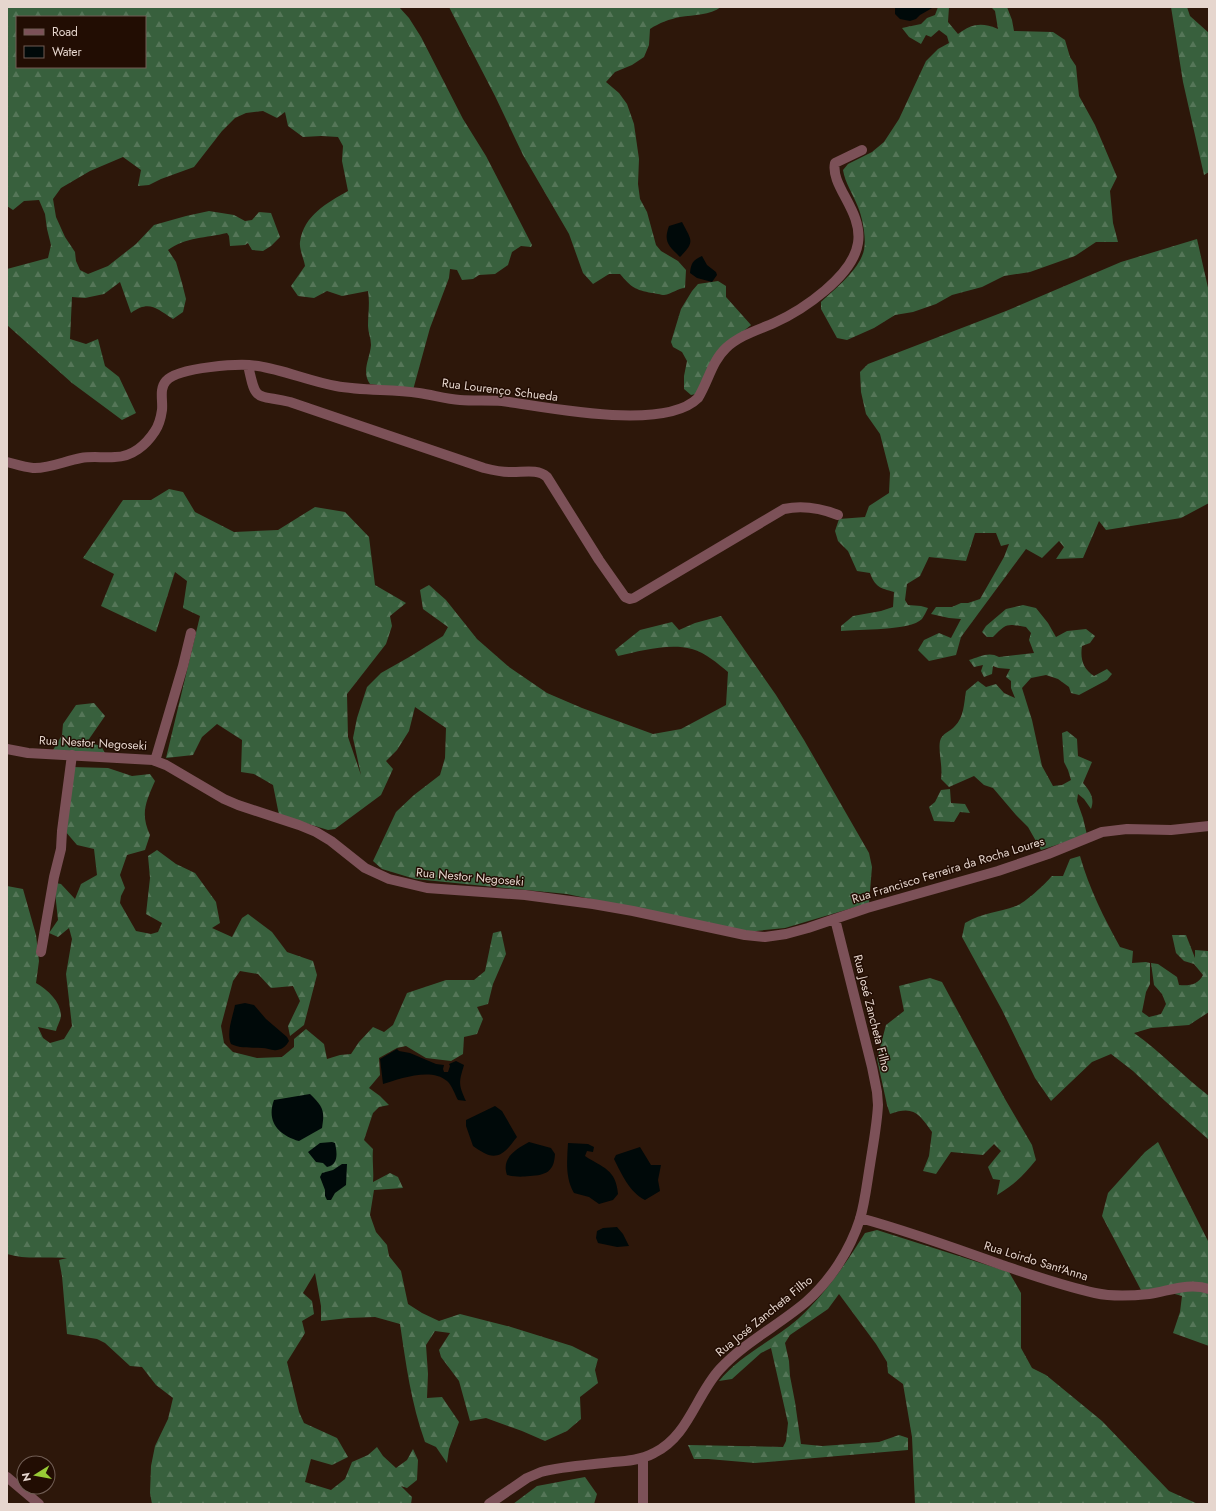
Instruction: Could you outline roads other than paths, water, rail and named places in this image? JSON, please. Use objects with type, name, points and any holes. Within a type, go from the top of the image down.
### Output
[{"type":"street","name":"Rua Lourenço Schueda","points":[[7,462],[25,467],[42,468],[81,458],[113,458],[128,454],[139,449],[148,441],[155,430],[160,420],[162,410],[161,393],[167,379],[175,374],[190,370],[235,365],[270,368],[347,388],[418,393],[459,400],[498,401],[602,415],[656,414],[684,408],[698,398],[718,357],[726,347],[744,335],[774,323],[800,309],[819,295],[845,271],[858,244],[859,233],[854,212],[840,185],[834,169],[835,163],[862,150]]},
{"type":"street","points":[[248,365],[253,389],[261,397],[290,402],[484,468],[510,472],[538,472],[543,474],[547,477],[567,512],[599,560],[625,597],[630,599],[784,509],[793,507],[809,507],[838,515]]},
{"type":"street","points":[[155,761],[191,633]]},
{"type":"street","name":"Rua Nestor Negoseki","points":[[7,749],[28,753],[142,758],[155,761],[166,765],[224,799],[316,832],[331,841],[365,868],[383,876],[414,886],[440,890],[525,895],[593,904],[633,911],[745,936],[765,937],[786,934],[835,919]]},
{"type":"street","points":[[41,952],[54,877],[61,849],[72,755]]},
{"type":"street","name":"Rua Francisco Ferreira da Rocha Loures","points":[[835,919],[885,903],[998,871],[1048,854],[1102,832],[1127,829],[1171,830],[1209,826]]},
{"type":"street","name":"Rua José Zancheta Filho","points":[[489,1504],[527,1478],[541,1472],[643,1458],[666,1446],[694,1411],[712,1379],[732,1357],[805,1303],[828,1279],[845,1253],[856,1231],[860,1218],[877,1118],[877,1092],[835,919]]},
{"type":"street","name":"Rua Loirdo Sant'Anna","points":[[860,1218],[888,1225],[1034,1276],[1095,1293],[1122,1296],[1150,1294],[1193,1286],[1209,1289]]},
{"type":"street","points":[[643,1458],[643,1504]]},
{"type":"street","points":[[7,1477],[39,1504]]},
{"type":"water","points":[[895,7],[934,7],[916,19],[910,21],[900,19],[895,14]]},
{"type":"water","points":[[682,222],[690,237],[690,244],[680,257],[668,243],[667,231],[669,226]]},
{"type":"water","points":[[702,256],[707,265],[716,272],[717,275],[712,282],[697,278],[690,273],[693,262]]},
{"type":"water","points":[[245,1003],[254,1005],[266,1019],[287,1037],[289,1041],[285,1046],[281,1049],[275,1050],[242,1047],[231,1044],[229,1035],[230,1024],[235,1005]]},
{"type":"water","points":[[397,1049],[436,1064],[444,1065],[444,1072],[448,1072],[450,1066],[449,1064],[456,1061],[464,1065],[460,1083],[466,1101],[458,1100],[452,1087],[447,1081],[432,1075],[415,1075],[383,1084],[380,1059]]},
{"type":"water","points":[[310,1094],[318,1102],[322,1109],[322,1128],[299,1141],[280,1131],[273,1121],[272,1108],[274,1100]]},
{"type":"water","points":[[495,1106],[502,1111],[517,1137],[504,1152],[491,1156],[473,1146],[466,1126],[466,1120]]},
{"type":"water","points":[[529,1142],[551,1148],[555,1154],[551,1169],[541,1175],[536,1176],[518,1177],[507,1175],[506,1164],[508,1159],[515,1151]]},
{"type":"water","points":[[320,1143],[335,1143],[337,1154],[334,1164],[331,1166],[327,1167],[323,1163],[316,1162],[308,1152]]},
{"type":"water","points":[[568,1143],[588,1144],[594,1147],[593,1152],[587,1151],[585,1156],[608,1170],[615,1179],[618,1194],[613,1200],[599,1204],[589,1197],[574,1193],[568,1175]]},
{"type":"water","points":[[640,1147],[651,1165],[661,1165],[658,1180],[660,1191],[645,1200],[630,1188],[614,1159],[616,1155]]},
{"type":"water","points":[[342,1164],[347,1164],[346,1185],[335,1193],[331,1200],[327,1200],[320,1177],[322,1173],[333,1170]]},
{"type":"water","points":[[617,1227],[623,1234],[629,1246],[617,1247],[598,1243],[596,1238],[597,1231],[603,1228]]}]
